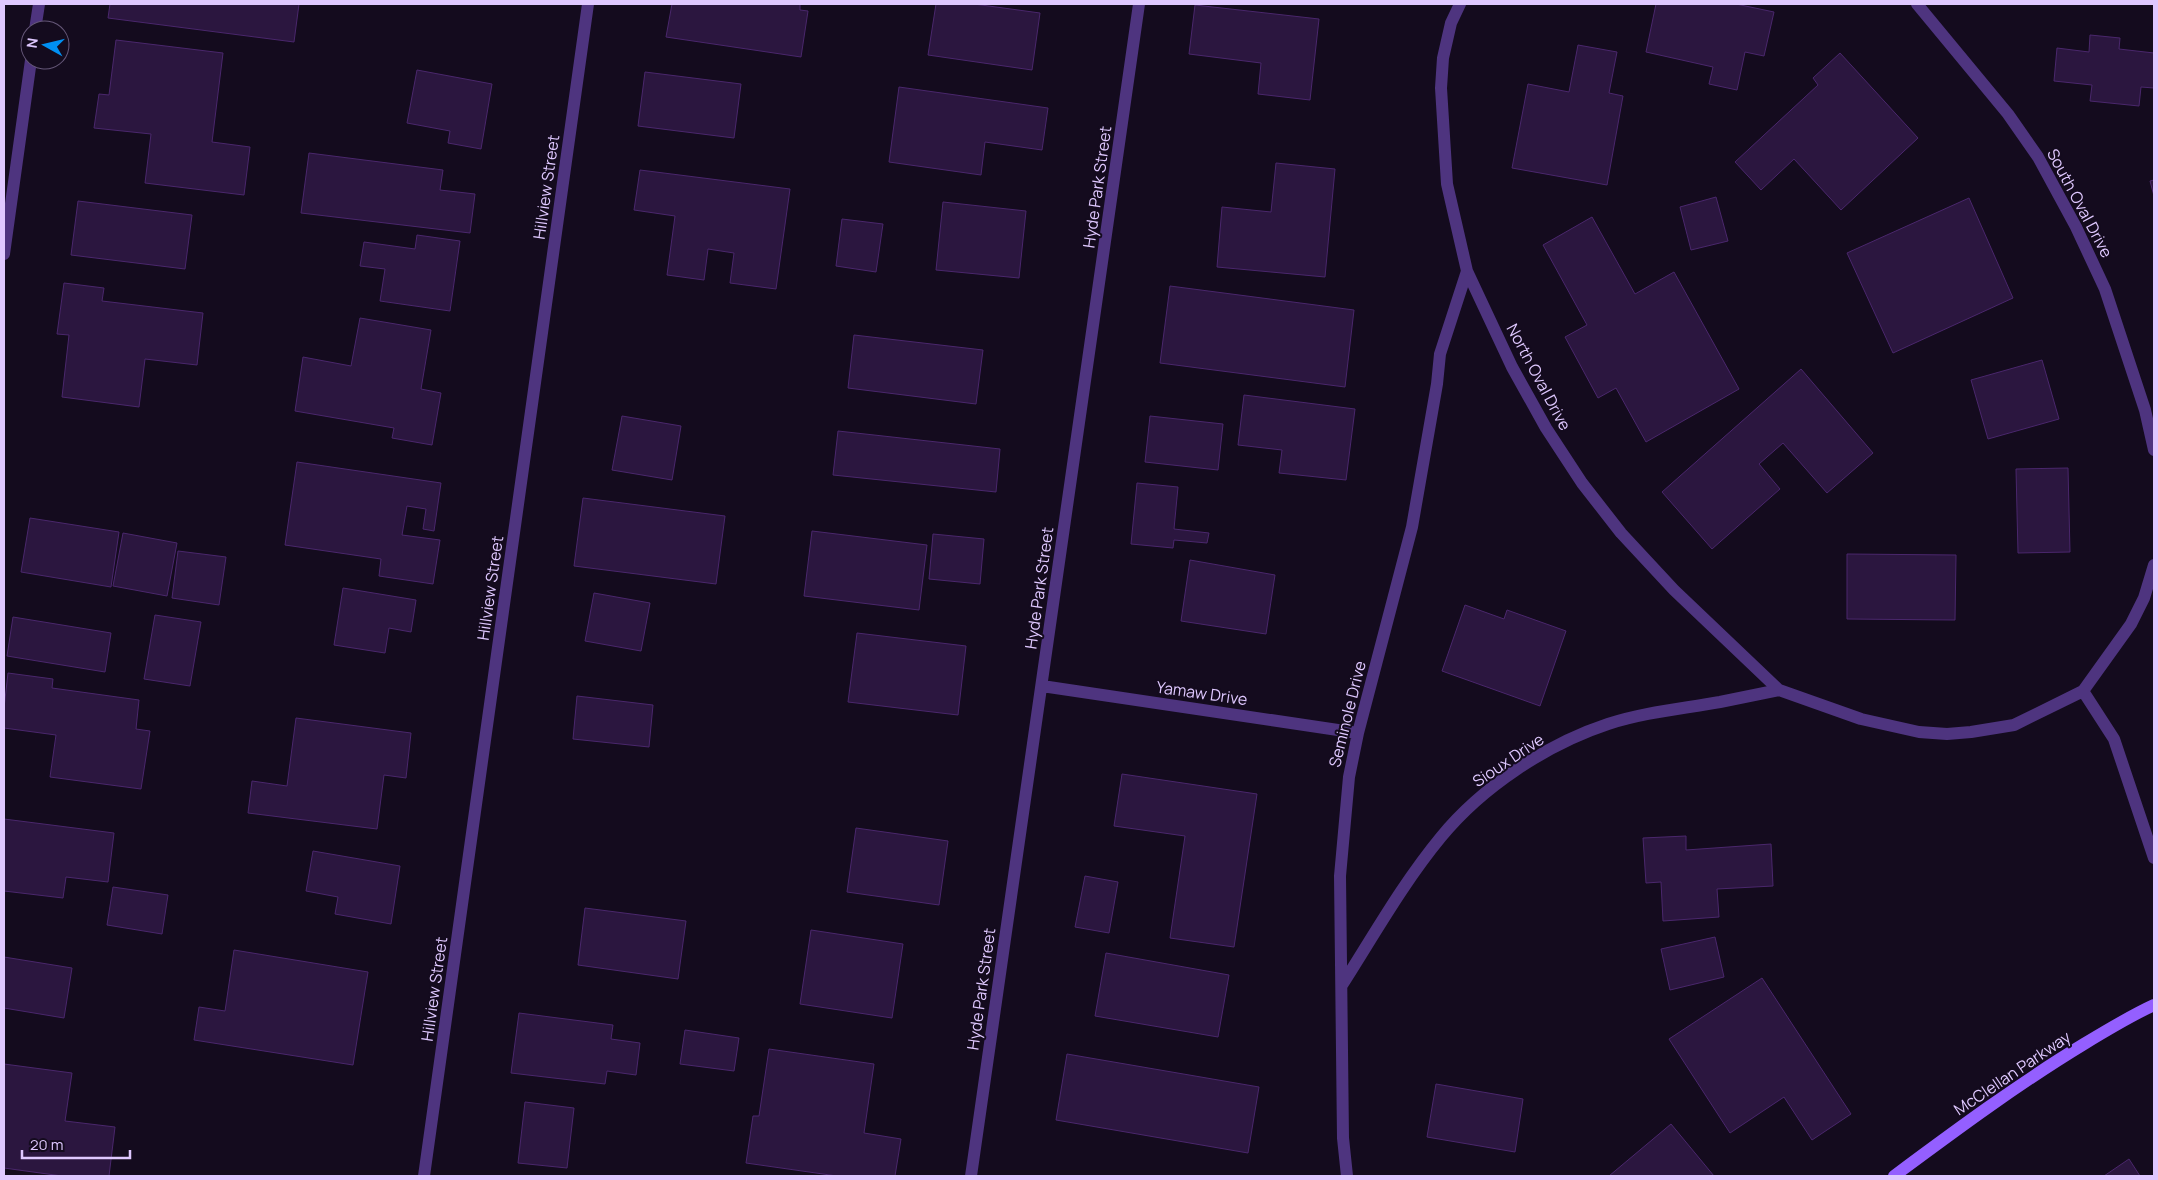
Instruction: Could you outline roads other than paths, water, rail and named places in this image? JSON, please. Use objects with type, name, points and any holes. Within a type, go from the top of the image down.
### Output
[{"type":"street","points":[[37,20],[39,4]]},
{"type":"street","name":"Hillview Street","points":[[424,1176],[588,4]]},
{"type":"street","name":"Hyde Park Street","points":[[971,1176],[1139,4]]},
{"type":"street","name":"North Oval Drive","points":[[1460,4],[1452,23],[1443,58],[1441,88],[1447,184],[1468,271],[1512,368],[1546,428],[1582,483],[1621,533],[1674,590],[1779,690]]},
{"type":"street","name":"South Oval Drive","points":[[1916,4],[2008,114],[2038,157],[2076,226],[2106,289],[2145,410],[2154,450]]},
{"type":"street","points":[[4,254],[30,70]]},
{"type":"street","name":"Seminole Drive","points":[[1347,1176],[1343,1138],[1340,876],[1348,777],[1412,527],[1437,384],[1440,354],[1468,271]]},
{"type":"street","points":[[1779,690],[1861,719],[1919,732],[1947,734],[2014,725],[2083,691],[2131,624],[2144,598],[2154,565]]},
{"type":"street","name":"Yamaw Drive","points":[[1042,686],[1358,732]]},
{"type":"street","name":"Sioux Drive","points":[[1342,985],[1410,877],[1442,836],[1469,808],[1526,764],[1554,748],[1607,724],[1657,710],[1718,702],[1779,690]]},
{"type":"street","points":[[2083,691],[2114,739],[2154,858]]},
{"type":"street","name":"McClellan Parkway","points":[[1894,1176],[1974,1117],[2057,1060],[2134,1014],[2154,1005]]}]
